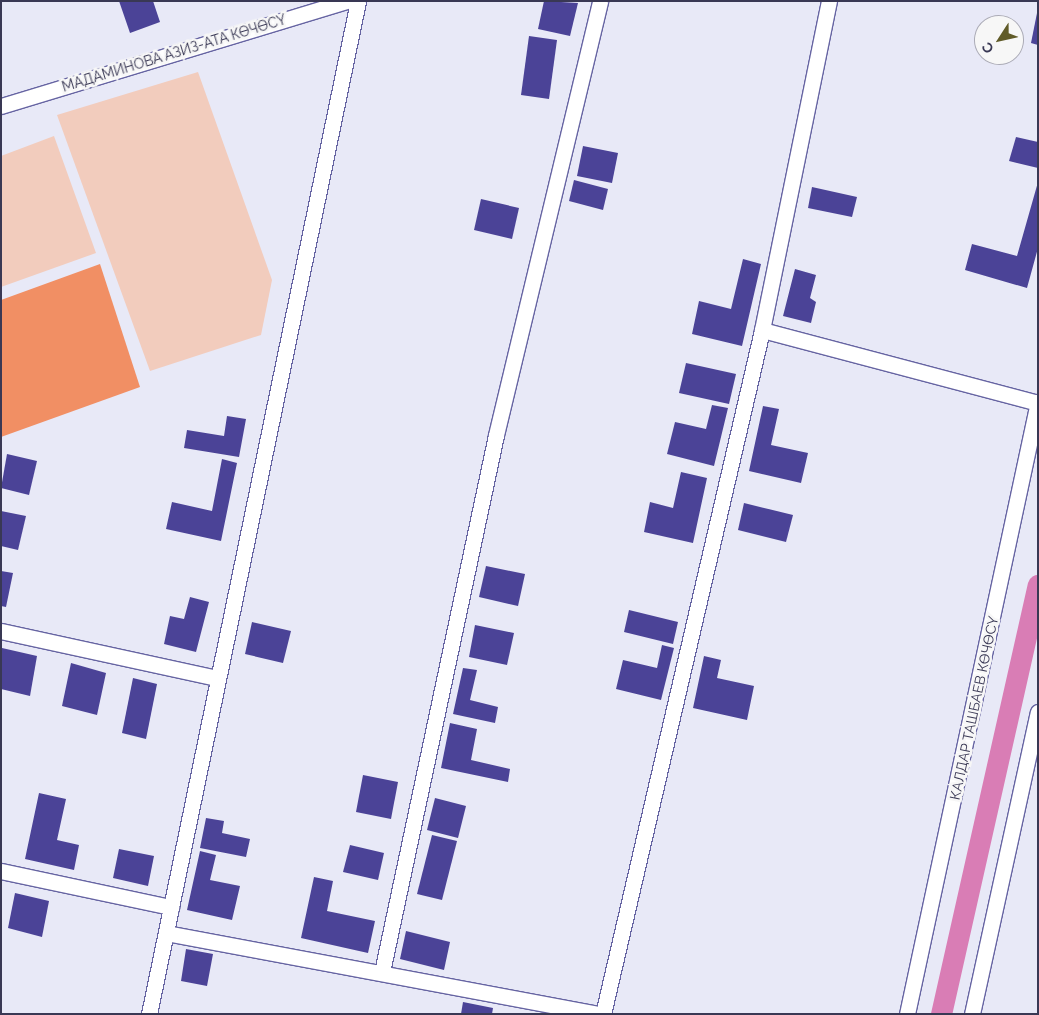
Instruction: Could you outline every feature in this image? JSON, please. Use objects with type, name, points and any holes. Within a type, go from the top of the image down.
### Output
[{"type":"street","name":"МАДАМИНОВА АЗИЗ-АТА КӨЧӨСҮ","points":[[1,106],[347,1]]},
{"type":"street","points":[[149,1014],[358,1]]},
{"type":"street","points":[[382,972],[496,435],[600,1]]},
{"type":"street","points":[[603,1014],[762,330],[829,1]]},
{"type":"street","points":[[762,330],[1038,403]]},
{"type":"street","name":"КАЛДАР ТАШБАЕВ КӨЧӨСҮ","points":[[907,1014],[1038,403]]},
{"type":"street","points":[[1,631],[217,678]]},
{"type":"street","points":[[972,1014],[1038,712]]},
{"type":"street","points":[[1,871],[171,907]]},
{"type":"street","points":[[166,933],[598,1014]]},
{"type":"shaded area","points":[[198,72],[272,280],[261,335],[150,371],[57,115]]},
{"type":"shaded area","points":[[54,136],[96,253],[1,287],[1,156]]},
{"type":"shaded area","points":[[100,264],[140,387],[1,437],[1,300]]},
{"type":"building","points":[[119,1],[153,1],[160,22],[130,33]]},
{"type":"building","points":[[544,1],[578,3],[570,36],[538,29]]},
{"type":"building","points":[[1038,13],[1038,45],[1031,43]]},
{"type":"building","points":[[529,36],[557,40],[549,99],[521,95]]},
{"type":"building","points":[[1016,137],[1038,142],[1038,168],[1009,161]]},
{"type":"building","points":[[583,146],[618,153],[612,183],[577,176]]},
{"type":"building","points":[[574,180],[608,189],[603,210],[569,201]]},
{"type":"building","points":[[1038,182],[1038,248],[1027,288],[965,270],[972,244],[1017,256]]},
{"type":"building","points":[[812,187],[857,197],[852,217],[808,208]]},
{"type":"building","points":[[481,199],[519,208],[512,239],[474,230]]},
{"type":"building","points":[[743,259],[761,264],[742,346],[692,334],[699,301],[731,309]]},
{"type":"building","points":[[795,269],[816,275],[810,298],[816,302],[811,323],[783,316]]},
{"type":"building","points":[[686,363],[736,374],[729,404],[679,393]]},
{"type":"building","points":[[712,405],[728,408],[714,466],[667,454],[675,422],[706,429]]},
{"type":"building","points":[[763,406],[779,409],[771,445],[808,453],[801,483],[749,471]]},
{"type":"building","points":[[227,416],[246,419],[239,457],[184,448],[187,430],[224,436]]},
{"type":"building","points":[[7,454],[37,461],[29,495],[1,488]]},
{"type":"building","points":[[222,459],[237,463],[221,541],[166,529],[172,502],[212,511]]},
{"type":"building","points":[[681,472],[707,478],[693,543],[644,532],[650,502],[673,508]]},
{"type":"building","points":[[744,503],[793,515],[786,542],[738,530]]},
{"type":"building","points":[[1,511],[26,516],[18,550],[1,546]]},
{"type":"building","points":[[486,566],[525,574],[518,606],[479,597]]},
{"type":"building","points":[[1,571],[13,573],[6,607],[1,606]]},
{"type":"building","points":[[190,597],[209,602],[196,652],[164,644],[170,616],[184,619]]},
{"type":"building","points":[[629,610],[678,622],[673,644],[624,632]]},
{"type":"building","points":[[252,622],[291,631],[283,663],[245,654]]},
{"type":"building","points":[[475,625],[514,633],[507,665],[469,657]]},
{"type":"building","points":[[662,645],[674,648],[661,700],[616,689],[623,660],[657,668]]},
{"type":"building","points":[[2,648],[37,656],[30,696],[1,689]]},
{"type":"building","points":[[704,656],[721,660],[717,678],[754,686],[747,720],[693,708]]},
{"type":"building","points":[[71,663],[106,673],[97,715],[62,706]]},
{"type":"building","points":[[463,668],[477,670],[470,700],[498,707],[495,723],[453,714]]},
{"type":"building","points":[[133,678],[157,684],[146,739],[122,733]]},
{"type":"building","points":[[450,723],[477,729],[471,760],[510,769],[508,782],[441,768]]},
{"type":"building","points":[[363,775],[398,782],[391,819],[356,812]]},
{"type":"building","points":[[39,793],[66,799],[57,840],[79,845],[74,870],[25,859]]},
{"type":"building","points":[[435,798],[466,806],[458,838],[427,830]]},
{"type":"building","points":[[206,818],[224,821],[222,833],[250,839],[246,857],[200,848]]},
{"type":"building","points":[[432,835],[457,841],[442,900],[417,894]]},
{"type":"building","points":[[350,845],[384,853],[378,880],[343,872]]},
{"type":"building","points":[[119,849],[154,856],[148,886],[113,878]]},
{"type":"building","points":[[200,851],[216,855],[210,880],[240,886],[232,920],[187,910]]},
{"type":"building","points":[[314,877],[333,881],[327,911],[375,921],[368,953],[301,938]]},
{"type":"building","points":[[15,893],[49,901],[42,937],[8,928]]},
{"type":"building","points":[[406,931],[450,942],[444,970],[400,959]]},
{"type":"building","points":[[186,949],[213,954],[207,986],[181,981]]},
{"type":"building","points":[[463,1002],[493,1008],[492,1014],[461,1014]]},
{"type":"waterway","points":[[941,1014],[1038,585]]}]
